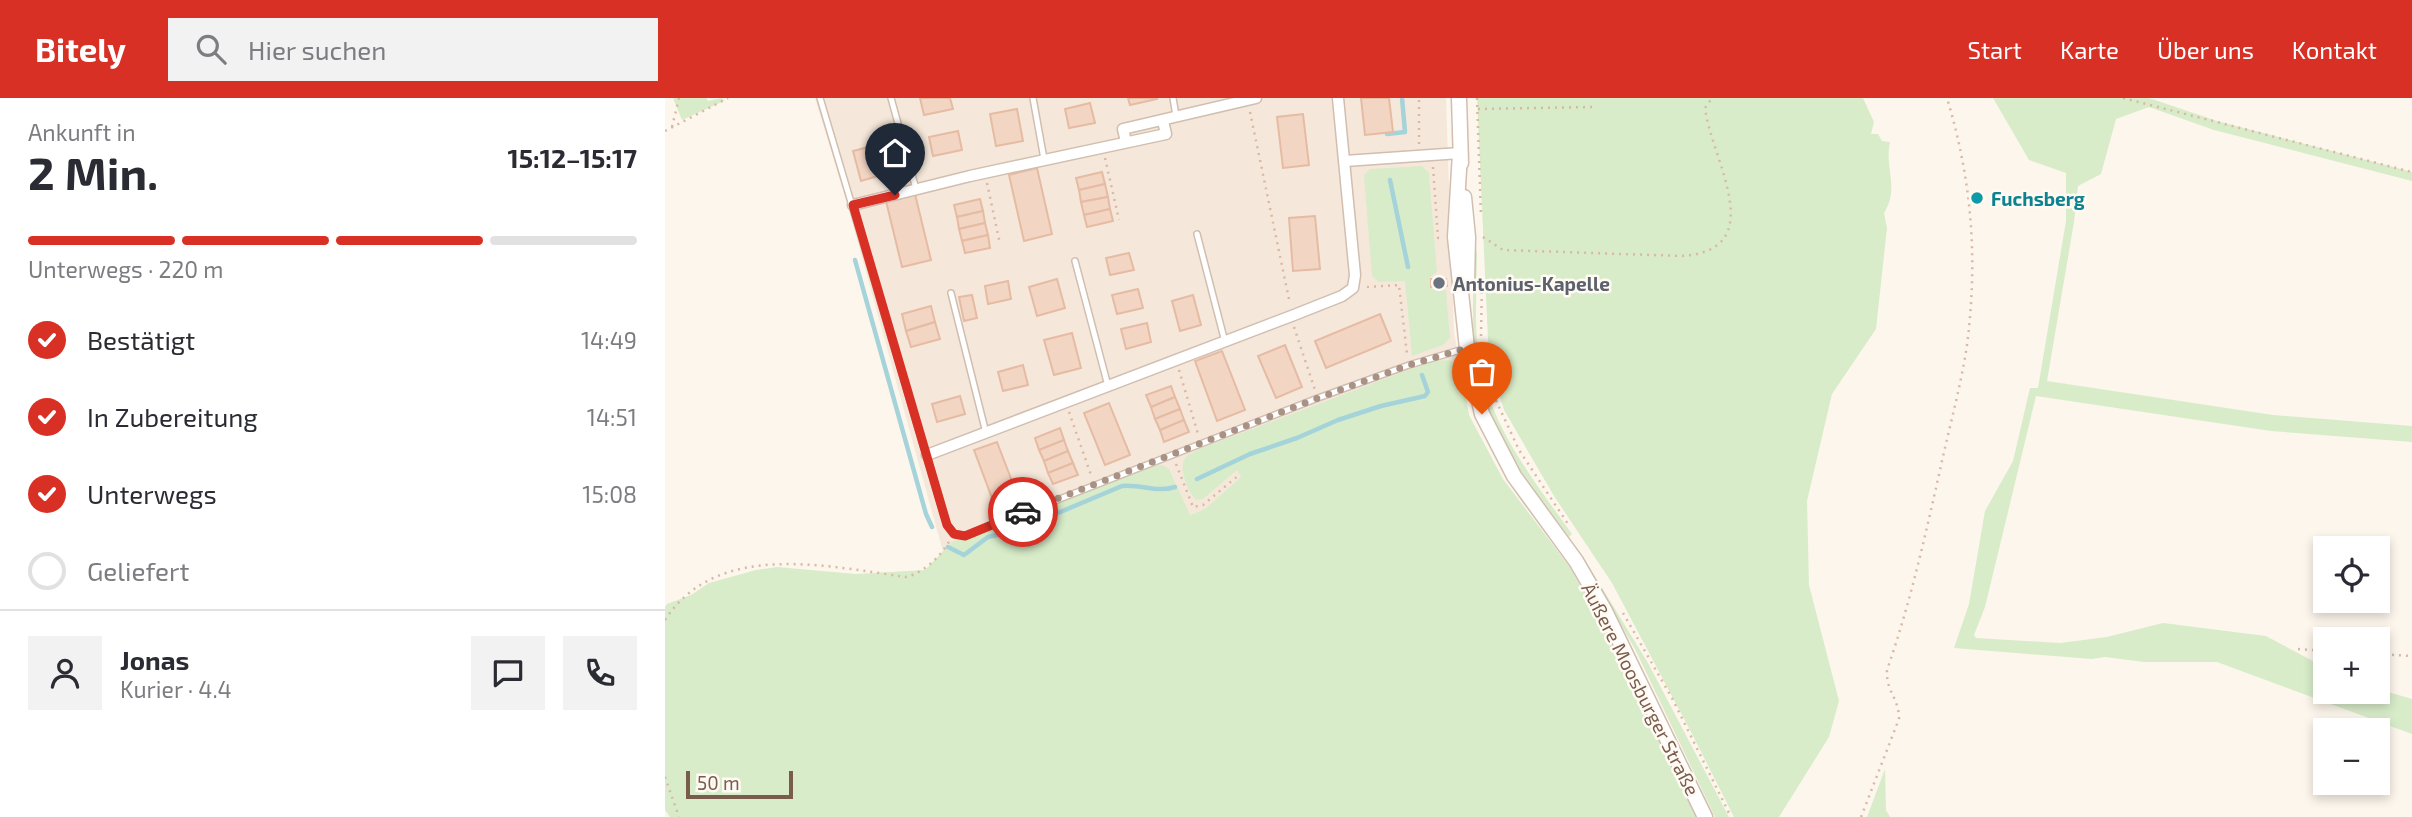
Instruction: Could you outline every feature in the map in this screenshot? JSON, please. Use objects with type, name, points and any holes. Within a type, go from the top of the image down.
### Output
[{"type":"street","points":[[853,205],[1044,159],[1166,134],[1163,121],[1256,98]]},
{"type":"street","points":[[927,455],[1292,316],[1342,296],[1353,288],[1355,275],[1338,98]]},
{"type":"street","name":"Äußere Moosburger Straße","points":[[1459,98],[1460,153],[1468,237],[1471,343],[1482,414],[1504,461],[1576,561],[1605,611],[1705,817]]},
{"type":"street","points":[[1345,161],[1460,153]]},
{"type":"lane","points":[[820,98],[947,525],[954,534],[965,536],[1318,398],[1471,343]]},
{"type":"lane","points":[[891,98],[916,189]]},
{"type":"lane","points":[[1033,98],[1044,159]]},
{"type":"lane","points":[[1173,98],[1177,118]]},
{"type":"lane","points":[[1197,234],[1225,342]]},
{"type":"lane","points":[[1075,261],[1108,386]]},
{"type":"lane","points":[[951,293],[986,433]]},
{"type":"path","points":[[672,127],[679,98]]},
{"type":"path","points":[[665,131],[728,98]]},
{"type":"path","points":[[1419,98],[1419,156]]},
{"type":"path","points":[[1477,98],[1482,224]]},
{"type":"path","points":[[1482,237],[1503,250],[1682,257],[1702,255],[1716,247],[1730,227],[1732,212],[1729,192],[1707,123],[1705,108],[1712,98]]},
{"type":"path","points":[[1861,817],[1899,719],[1899,708],[1887,683],[1887,670],[1920,563],[1966,347],[1972,293],[1973,242],[1967,181],[1947,98]]},
{"type":"path","points":[[2123,98],[2412,172]]},
{"type":"path","points":[[1248,99],[1292,316],[1318,398]]},
{"type":"path","points":[[1478,109],[1592,107]]},
{"type":"path","points":[[1103,147],[1119,220]]},
{"type":"path","points":[[1432,156],[1438,238]]},
{"type":"path","points":[[985,173],[1000,244]]},
{"type":"path","points":[[1471,343],[1482,276]]},
{"type":"path","points":[[1353,288],[1399,285],[1409,365]]},
{"type":"path","points":[[1176,360],[1201,443]]},
{"type":"path","points":[[1491,389],[1519,450],[1573,531]]},
{"type":"path","points":[[1065,402],[1095,484]]},
{"type":"path","points":[[1172,454],[1193,507],[1203,505],[1239,475]]},
{"type":"path","points":[[665,620],[684,596],[717,576],[756,565],[777,563],[906,577],[915,574],[941,555],[954,534]]},
{"type":"path","points":[[1621,609],[1672,698],[1731,817]]},
{"type":"path","points":[[2298,649],[2313,650]]},
{"type":"path","points":[[2390,655],[2412,656]]},
{"type":"path","points":[[665,777],[679,817]]},
{"type":"shaded area","points":[[815,98],[1446,98],[1454,332],[1469,415],[1189,515],[948,570],[847,203]]},
{"type":"green space","points":[[673,98],[706,98],[708,101],[722,98],[724,101],[682,120]]},
{"type":"green space","points":[[1477,98],[1863,98],[1874,122],[1871,134],[1878,134],[1882,141],[1890,142],[1891,195],[1884,213],[1887,228],[1876,329],[1832,394],[1807,501],[1809,585],[1839,701],[1829,737],[1779,817],[1734,817],[1612,583],[1554,496],[1504,410],[1491,369],[1488,339]]},
{"type":"green space","points":[[1993,98],[2149,98],[2217,121],[2412,172],[2412,181],[2214,130],[2149,107],[2116,119],[2101,174],[2078,186],[2047,381],[2273,415],[2412,426],[2412,442],[2271,431],[2036,396],[1985,607],[1974,635],[1976,638],[2060,643],[2107,637],[2163,623],[2266,636],[2313,661],[2313,697],[2217,662],[2144,662],[2105,657],[2092,659],[1954,648],[1969,604],[1985,511],[2013,461],[2030,388],[2038,388],[2066,221],[2066,173],[2029,160]]},
{"type":"green space","points":[[1422,166],[1429,173],[1437,272],[1430,277],[1430,288],[1446,290],[1450,338],[1443,345],[1412,356],[1405,281],[1379,282],[1372,276],[1364,175],[1370,169]]},
{"type":"green space","points":[[1474,241],[1477,253],[1477,342],[1487,393],[1506,436],[1531,477],[1572,534],[1569,537],[1517,465],[1486,406],[1474,350]]},
{"type":"green space","points":[[1449,360],[1460,368],[1469,415],[1503,479],[1569,566],[1596,613],[1696,817],[670,817],[665,810],[667,604],[691,595],[709,583],[777,567],[856,574],[925,570],[952,542],[1154,466],[1163,465],[1169,469],[1190,515],[1205,509],[1241,477],[1237,470],[1203,499],[1196,500],[1183,473],[1184,461],[1189,454],[1416,367]]},
{"type":"green space","points":[[1581,557],[1648,663],[1729,817],[1715,817],[1635,649]]},
{"type":"green space","points":[[2390,693],[2412,699],[2412,734],[2390,726],[2390,718],[2369,718],[2331,704],[2390,704]]},
{"type":"green space","points":[[1885,769],[1886,810],[1890,817],[1867,817]]},
{"type":"building","points":[[920,98],[950,98],[953,109],[924,115]]},
{"type":"building","points":[[1128,98],[1157,98],[1157,99],[1130,105]]},
{"type":"building","points":[[1361,98],[1389,98],[1393,132],[1365,135]]},
{"type":"building","points":[[1090,103],[1095,123],[1069,128],[1065,109]]},
{"type":"building","points":[[1017,109],[1023,141],[996,146],[990,114]]},
{"type":"building","points":[[1303,114],[1309,165],[1283,168],[1277,117]]},
{"type":"building","points":[[958,131],[962,150],[933,156],[929,137]]},
{"type":"building","points":[[880,144],[888,173],[861,181],[853,151]]},
{"type":"building","points":[[1037,168],[1052,234],[1024,241],[1009,175]]},
{"type":"building","points":[[1102,172],[1105,184],[1079,190],[1076,178]]},
{"type":"building","points":[[1105,184],[1108,197],[1081,202],[1079,190]]},
{"type":"building","points":[[915,194],[931,260],[902,267],[886,201]]},
{"type":"building","points":[[1108,197],[1110,209],[1084,215],[1081,202]]},
{"type":"building","points":[[980,199],[983,211],[957,217],[954,205]]},
{"type":"building","points":[[1110,209],[1113,221],[1087,227],[1084,215]]},
{"type":"building","points":[[983,211],[985,223],[959,229],[957,217]]},
{"type":"building","points":[[1315,216],[1320,269],[1293,271],[1289,218]]},
{"type":"building","points":[[985,223],[988,235],[962,241],[959,229]]},
{"type":"building","points":[[988,235],[990,248],[965,253],[962,241]]},
{"type":"building","points":[[1129,253],[1134,270],[1110,275],[1106,258]]},
{"type":"building","points":[[1057,279],[1065,308],[1037,316],[1029,287]]},
{"type":"building","name":"Antonius-Kapelle","points":[[1431,279],[1446,279],[1447,286],[1431,287]]},
{"type":"building","points":[[1008,281],[1011,299],[988,304],[985,286]]},
{"type":"building","points":[[1138,289],[1143,308],[1117,314],[1112,295]]},
{"type":"building","points":[[972,295],[977,318],[964,321],[959,297]]},
{"type":"building","points":[[1193,295],[1201,325],[1180,331],[1172,301]]},
{"type":"building","points":[[931,306],[935,322],[906,331],[902,314]]},
{"type":"building","points":[[1380,314],[1391,341],[1326,368],[1315,341]]},
{"type":"building","points":[[935,322],[940,339],[911,347],[906,331]]},
{"type":"building","points":[[1147,323],[1151,342],[1126,349],[1121,329]]},
{"type":"building","points":[[1072,333],[1081,368],[1054,375],[1044,340]]},
{"type":"building","points":[[1285,345],[1302,387],[1276,398],[1258,356]]},
{"type":"building","points":[[1222,351],[1245,410],[1217,421],[1195,361]]},
{"type":"building","points":[[1023,365],[1028,385],[1003,391],[998,372]]},
{"type":"building","points":[[1171,386],[1175,397],[1151,407],[1146,395]]},
{"type":"building","points":[[960,396],[965,414],[937,422],[932,404]]},
{"type":"building","points":[[1175,397],[1180,409],[1155,419],[1151,407]]},
{"type":"building","points":[[1109,403],[1130,455],[1105,465],[1084,413]]},
{"type":"building","points":[[1180,409],[1184,420],[1160,430],[1155,419]]},
{"type":"building","points":[[1184,420],[1189,432],[1164,442],[1160,430]]},
{"type":"building","points":[[1060,428],[1064,440],[1039,450],[1035,438]]},
{"type":"building","points":[[1064,440],[1068,451],[1044,461],[1039,450]]},
{"type":"building","points":[[997,442],[1018,497],[995,506],[974,450]]},
{"type":"building","points":[[1068,451],[1073,463],[1048,473],[1044,461]]},
{"type":"building","points":[[1073,463],[1078,475],[1053,484],[1048,473]]},
{"type":"waterway","points":[[1387,134],[1405,132],[1402,98]]},
{"type":"waterway","points":[[1390,180],[1408,267]]},
{"type":"waterway","points":[[855,260],[926,514],[932,527]]},
{"type":"waterway","points":[[1197,479],[1250,454],[1338,420],[1425,396],[1428,392],[1422,375]]},
{"type":"waterway","points":[[948,547],[964,555],[988,537],[1015,531],[1122,486],[1162,489],[1175,487]]},
{"type":"way so far","points":[[1023,512],[1318,398],[1409,365],[1467,348],[1482,414]]},
{"type":"place","name":"Fuchsberg","points":[[1977,198]]},
{"type":"place","name":"Antonius-Kapelle","points":[[1439,283]]},
{"type":"route","points":[[895,195],[853,205],[947,525],[954,534],[965,536],[1023,512]]}]
